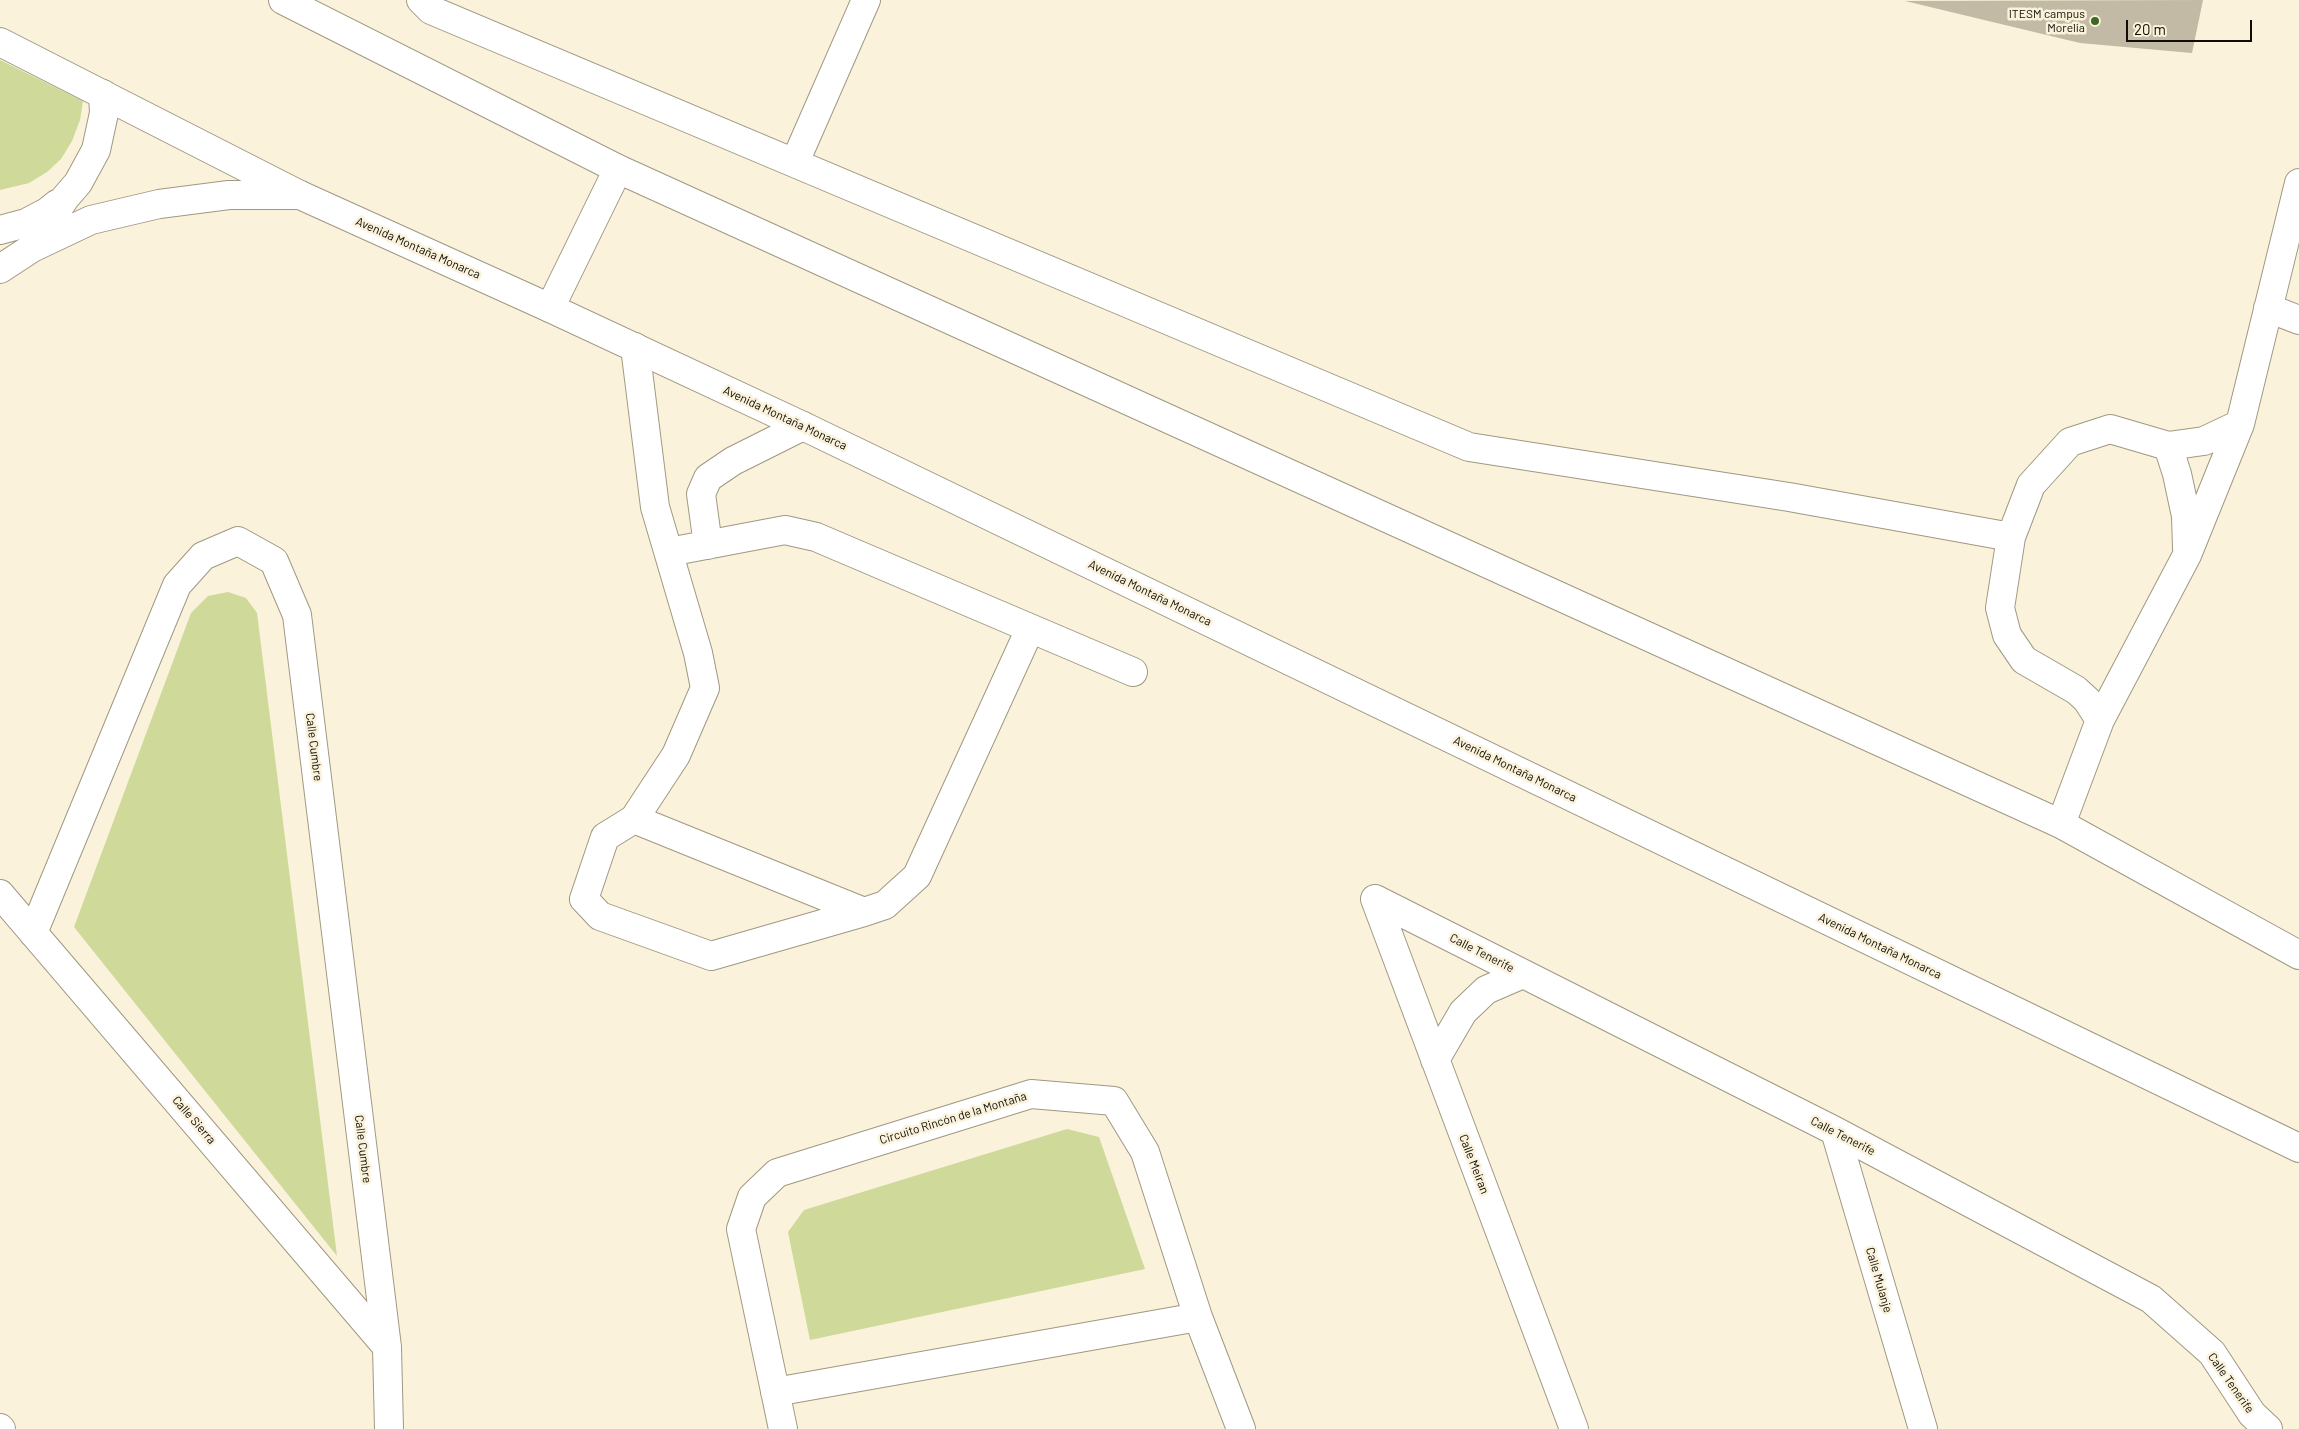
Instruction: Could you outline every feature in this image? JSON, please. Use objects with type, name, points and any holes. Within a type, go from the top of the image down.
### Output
[{"type":"street","points":[[284,0],[618,168],[2061,824],[2299,955]]},
{"type":"street","points":[[421,0],[431,10],[1469,447],[1789,497],[2011,538]]},
{"type":"street","points":[[795,162],[866,0]]},
{"type":"street","name":"Avenida Montaña Monarca","points":[[0,42],[300,195],[635,347],[803,426],[2299,1148]]},
{"type":"street","points":[[32,248],[65,198],[78,183],[96,150],[104,113],[103,94]]},
{"type":"street","points":[[550,308],[618,168]]},
{"type":"street","points":[[2061,824],[2100,720],[2187,555],[2240,424],[2299,183]]},
{"type":"street","points":[[0,269],[32,248],[91,220],[160,204],[229,195],[300,195]]},
{"type":"street","points":[[0,232],[26,223],[47,212],[65,198]]},
{"type":"street","points":[[0,232],[32,248]]},
{"type":"street","points":[[2268,308],[2299,320]]},
{"type":"street","points":[[635,347],[655,507],[698,653],[705,688],[676,755],[634,819],[605,837],[584,899],[600,916],[711,956],[885,906],[918,876],[1030,628]]},
{"type":"street","points":[[2100,720],[2087,700],[2076,690],[2024,660],[2007,635],[2000,608],[2011,538],[2031,485],[2070,442],[2110,429],[2168,446],[2204,441],[2240,424]]},
{"type":"street","points":[[708,544],[701,494],[708,478],[733,462],[803,426]]},
{"type":"street","points":[[2168,446],[2177,474],[2186,516],[2187,555]]},
{"type":"street","points":[[669,552],[785,530],[816,538],[1133,672]]},
{"type":"street","name":"Calle Cumbre","points":[[33,933],[176,585],[203,556],[238,541],[274,561],[297,615],[387,1347],[389,1429]]},
{"type":"street","points":[[634,819],[864,912]]},
{"type":"street","name":"Calle Sierra","points":[[0,894],[387,1347]]},
{"type":"street","name":"Calle Tenerife","points":[[1375,899],[1835,1131],[2151,1299],[2212,1354],[2252,1414],[2268,1429]]},
{"type":"street","name":"Calle Meiran","points":[[1375,899],[1574,1429]]},
{"type":"street","points":[[1435,1060],[1463,1012],[1486,990],[1523,974]]},
{"type":"street","name":"Circuito Rincón de la Montaña","points":[[783,1429],[741,1229],[752,1197],[777,1173],[1031,1094],[1114,1102],[1145,1152],[1198,1317],[1241,1429]]},
{"type":"street","name":"Calle Mulanje","points":[[1835,1131],[1923,1429]]},
{"type":"street","points":[[775,1392],[1198,1317]]},
{"type":"green space","points":[[0,60],[83,101],[80,120],[72,141],[61,159],[47,172],[29,183],[0,190]]},
{"type":"green space","points":[[228,592],[246,598],[257,613],[337,1256],[74,927],[191,613],[208,596]]},
{"type":"green space","points":[[1067,1129],[1099,1137],[1145,1269],[810,1340],[788,1232],[804,1210]]},
{"type":"building","name":"ITESM campus Morelia","points":[[2203,0],[2192,53],[2080,43],[1905,1]]},
{"type":"place","name":"ITESM campus Morelia","points":[[2095,21]]}]
